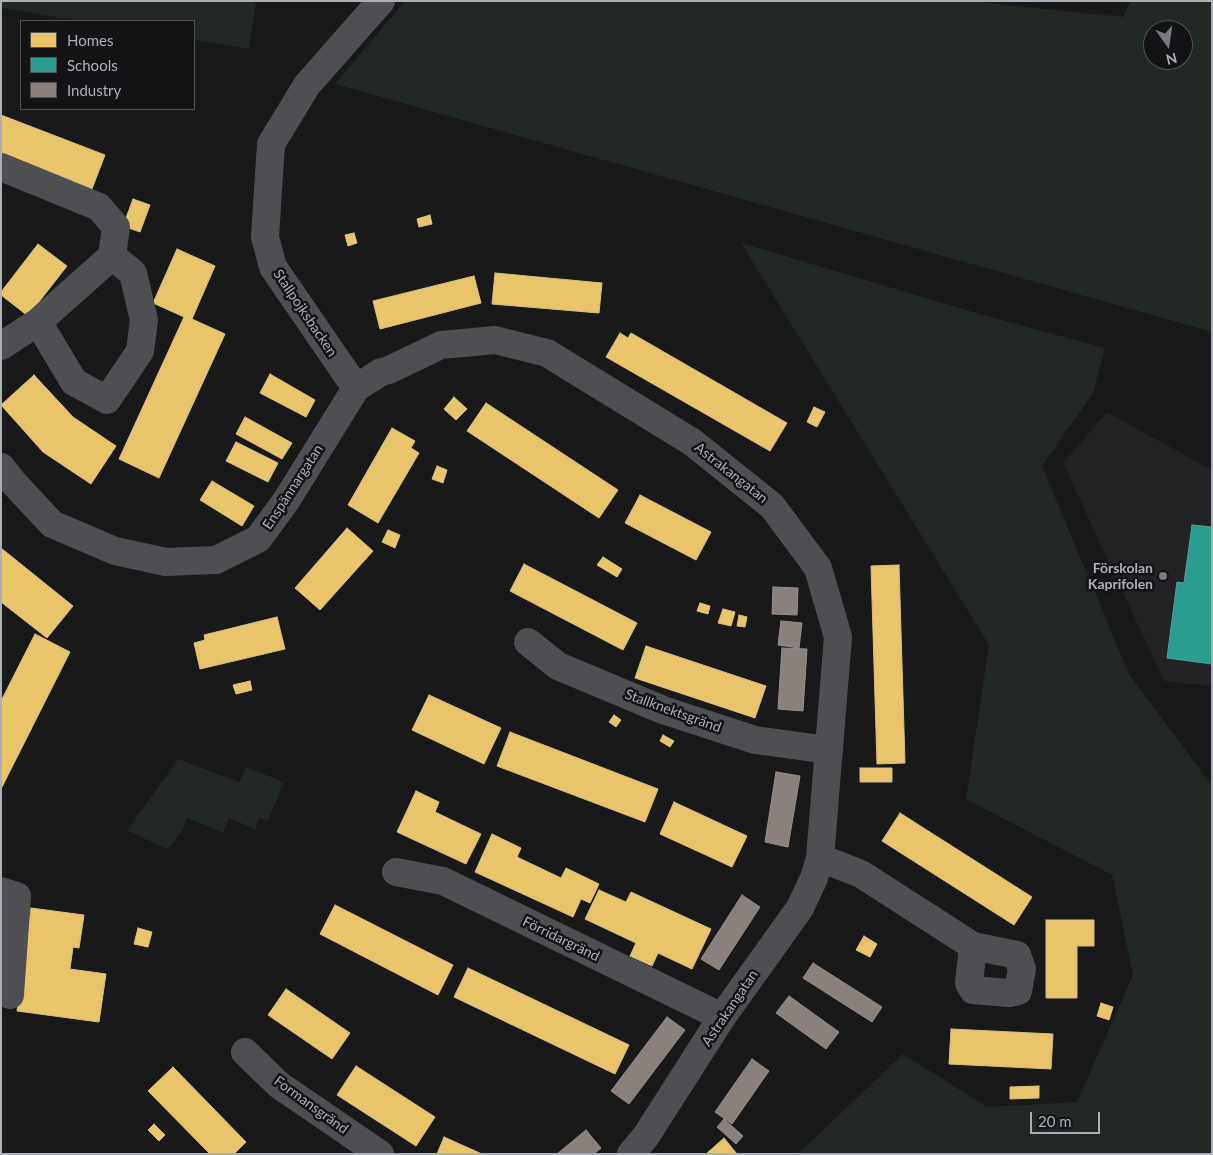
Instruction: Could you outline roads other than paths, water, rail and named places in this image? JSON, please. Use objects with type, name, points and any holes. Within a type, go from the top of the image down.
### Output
[{"type":"street","name":"Stallpojksbacken","points":[[356,388],[273,267],[264,237],[271,144],[307,85],[381,1]]},
{"type":"street","points":[[1,168],[99,206],[116,227],[112,256],[38,322],[1,346]]},
{"type":"street","points":[[38,322],[74,382],[108,400],[140,351],[144,320],[133,273],[112,256]]},
{"type":"street","name":"Astrakangatan","points":[[356,388],[381,372],[441,345],[495,340],[547,353],[692,442],[772,506],[818,568],[838,637],[820,858],[814,878],[800,908],[722,1017],[646,1136],[632,1154]]},
{"type":"street","name":"Enspännargatan","points":[[1,467],[52,524],[115,551],[166,562],[216,560],[258,539],[286,501],[356,388]]},
{"type":"street","name":"Stallknektsgränd","points":[[528,642],[558,666],[663,710],[755,740],[829,750]]},
{"type":"street","points":[[820,858],[861,874],[973,946]]},
{"type":"street","name":"Förridargränd","points":[[396,872],[443,881],[722,1017]]},
{"type":"street","points":[[1,891],[17,896],[10,995]]},
{"type":"street","name":"Formansgränd","points":[[245,1052],[279,1085],[380,1154]]},
{"type":"place","name":"Förskolan Kaprifolen","points":[[1163,576]]}]
